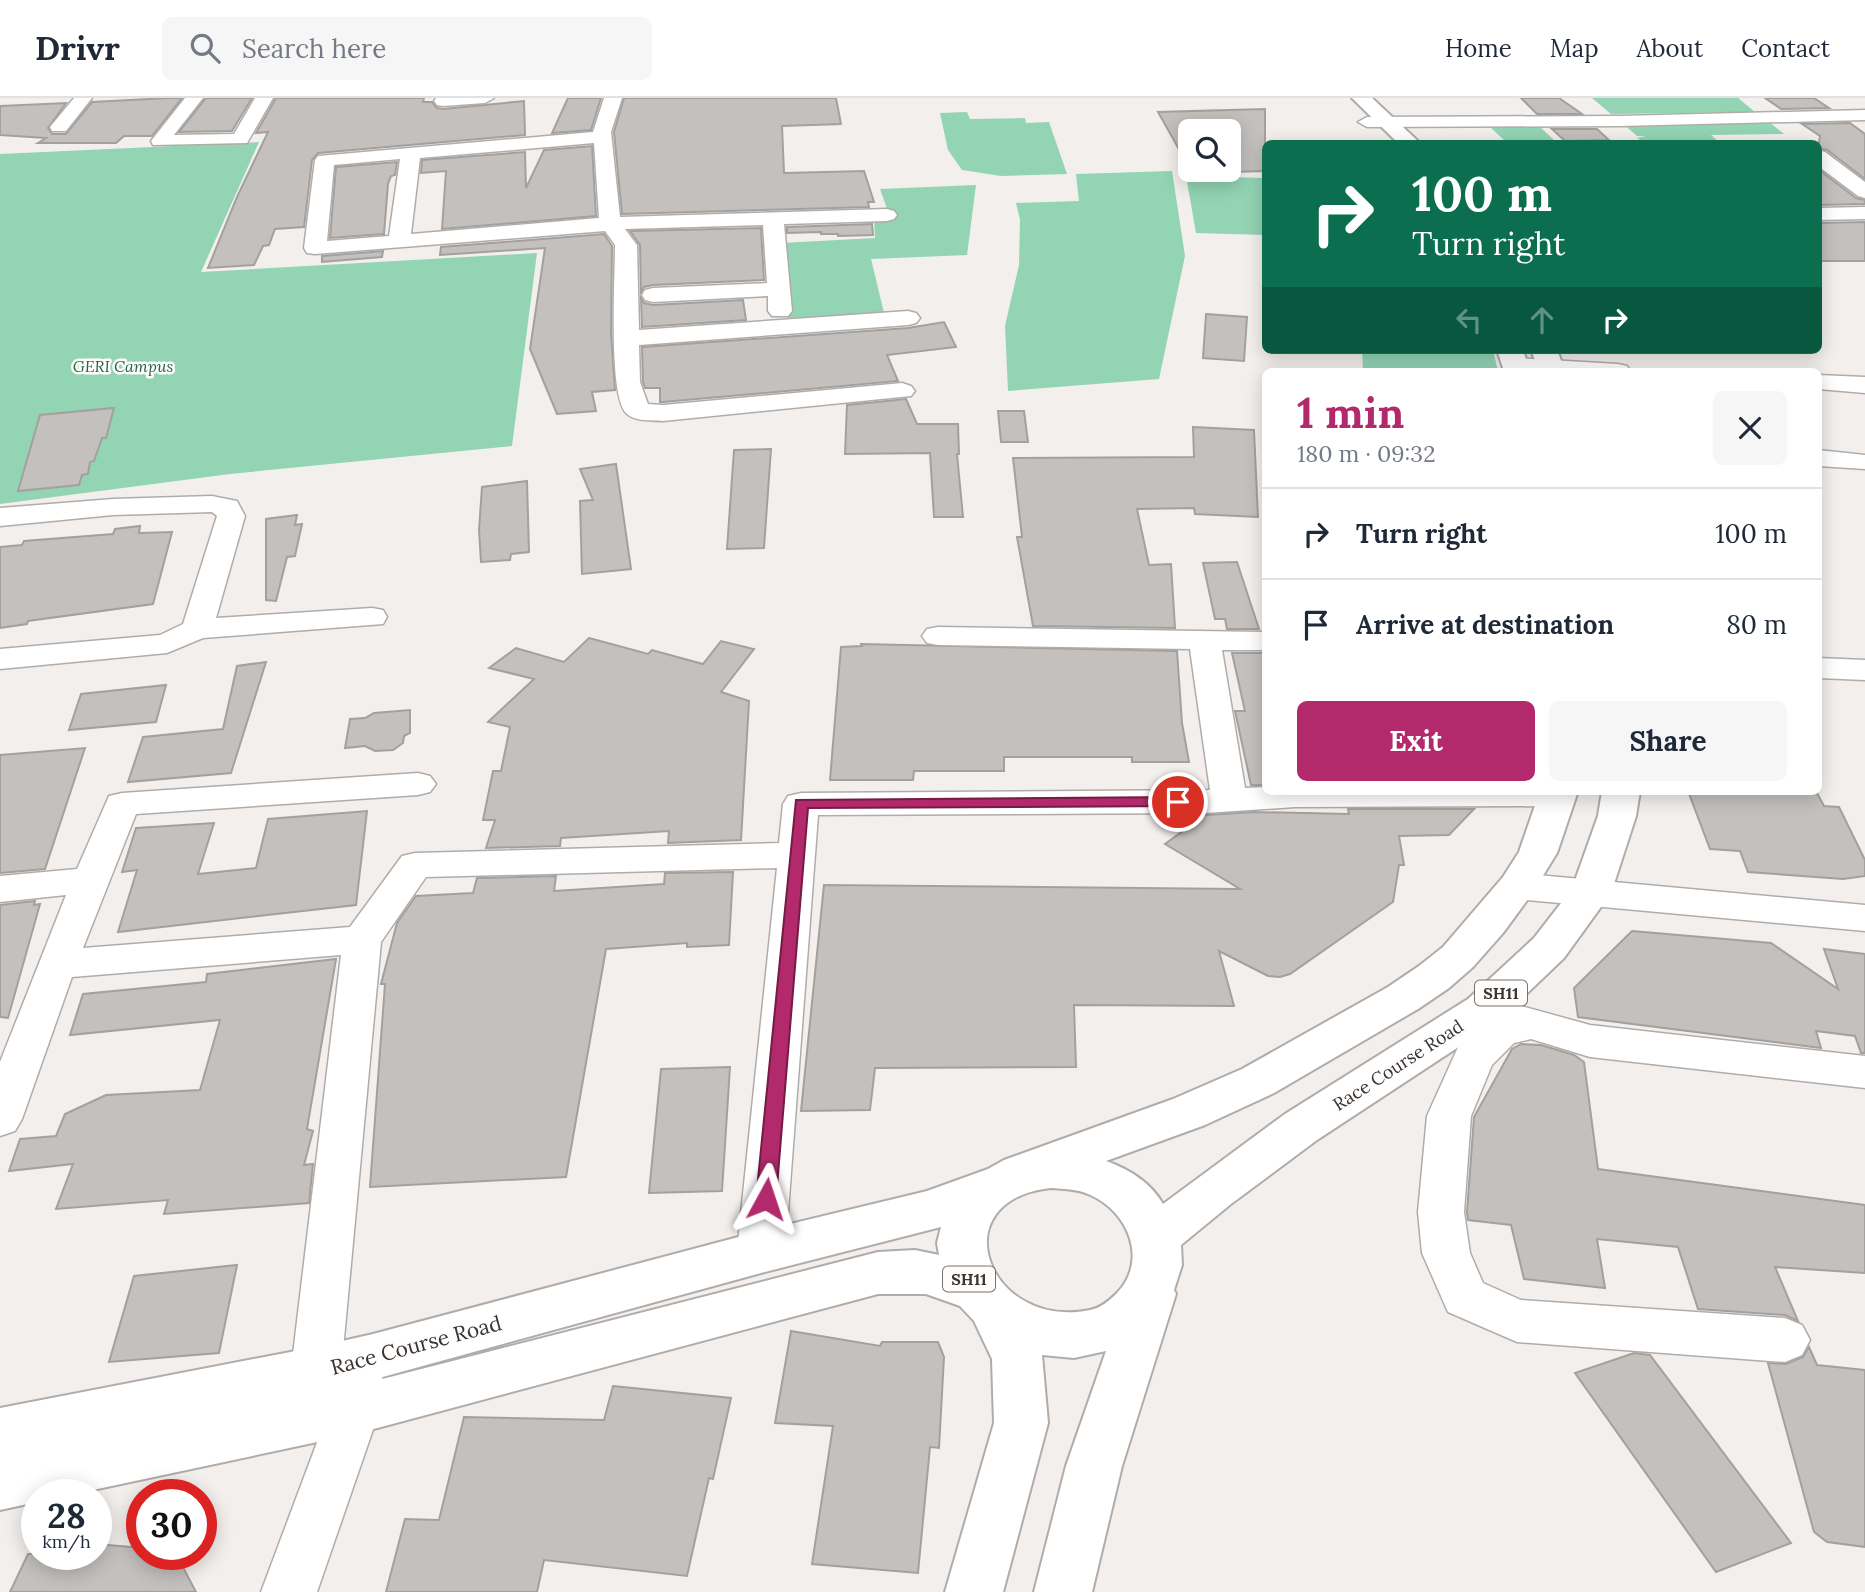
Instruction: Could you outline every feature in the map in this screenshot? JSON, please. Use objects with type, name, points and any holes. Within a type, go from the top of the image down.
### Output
[{"type":"main road","points":[[1344,98],[1385,140]]},
{"type":"main road","points":[[1361,98],[1407,140]]},
{"type":"main road","name":"SH11","points":[[974,1592],[1021,1423],[1018,1358],[962,1261],[962,1232],[974,1207],[1008,1180],[1189,1112],[1258,1082],[1403,998],[1458,957],[1489,923],[1538,853],[1558,795]]},
{"type":"main road","name":"Race Course Road","points":[[1156,1257],[1214,1190],[1301,1127],[1483,1010],[1549,947],[1591,893],[1617,816],[1620,795]]},
{"type":"main road","points":[[0,1484],[355,1409],[826,1261],[932,1210],[1008,1180],[1062,1170],[1082,1172],[1111,1183],[1135,1202],[1152,1225],[1156,1257],[1094,1466],[1063,1592]]},
{"type":"main road","name":"Race Course Road","points":[[0,1433],[316,1371],[761,1252],[826,1261]]},
{"type":"main road","name":"SH11","points":[[984,1301],[1024,1328],[1056,1336],[1089,1334],[1119,1323],[1142,1304],[1156,1257]]},
{"type":"main road","points":[[826,1261],[943,1275],[984,1301]]},
{"type":"street","points":[[59,127],[83,98]]},
{"type":"street","points":[[194,98],[160,141],[240,139],[264,98]]},
{"type":"street","points":[[443,101],[485,98]]},
{"type":"street","points":[[613,98],[602,136],[610,223],[626,245],[628,382],[636,408],[643,412],[663,413],[902,391]]},
{"type":"street","points":[[1744,98],[1793,137]]},
{"type":"street","points":[[1839,98],[1865,114]]},
{"type":"street","points":[[1367,122],[1599,116],[1768,117],[1865,114]]},
{"type":"street","points":[[1599,116],[1620,139]]},
{"type":"street","points":[[602,136],[326,160],[315,248],[610,223],[887,215]]},
{"type":"street","points":[[399,241],[411,153]]},
{"type":"street","points":[[1822,159],[1865,192]]},
{"type":"street","points":[[1822,214],[1865,213]]},
{"type":"street","points":[[773,218],[782,329]]},
{"type":"street","points":[[653,295],[778,289]]},
{"type":"street","points":[[629,338],[908,318]]},
{"type":"street","points":[[1514,362],[1592,368]]},
{"type":"street","points":[[1822,382],[1865,385]]},
{"type":"street","points":[[1822,458],[1862,461]]},
{"type":"street","points":[[0,517],[113,507],[212,503],[227,507],[231,516],[197,629]]},
{"type":"street","points":[[0,659],[167,644],[197,629],[372,617]]},
{"type":"street","points":[[937,636],[1262,641]]},
{"type":"street","points":[[1205,641],[1229,801]]},
{"type":"street","points":[[1822,668],[1865,670]]},
{"type":"street","points":[[0,1119],[57,964],[122,804],[418,784]]},
{"type":"street","points":[[761,1252],[794,855],[801,804],[1229,801],[1295,796],[1383,795]]},
{"type":"street","points":[[316,1371],[362,940],[415,866],[794,855]]},
{"type":"street","points":[[0,888],[91,880]]},
{"type":"street","points":[[1517,886],[1865,918]]},
{"type":"street","points":[[57,964],[362,940]]},
{"type":"street","points":[[1483,1010],[1590,1041],[1865,1072]]},
{"type":"street","points":[[1530,1024],[1501,1031],[1474,1055],[1449,1116],[1441,1212],[1446,1253],[1465,1297],[1517,1321],[1785,1340]]},
{"type":"street","points":[[289,1592],[373,1357]]},
{"type":"green space","points":[[1592,98],[1738,98],[1755,112],[1611,114]]},
{"type":"green space","points":[[967,112],[970,119],[1025,118],[1026,123],[1049,122],[1067,174],[1001,176],[962,170],[948,150],[940,113]]},
{"type":"green space","points":[[1764,118],[1784,134],[1711,135],[1717,140],[1640,140],[1637,138],[1646,136],[1637,136],[1621,122]]},
{"type":"green space","points":[[1537,124],[1554,140],[1504,140],[1488,125]]},
{"type":"green space","name":"GERI Campus","points":[[259,142],[201,272],[537,253],[512,446],[230,474],[0,504],[0,154]]},
{"type":"green space","points":[[1172,171],[1185,256],[1159,379],[1008,391],[1005,326],[1019,265],[1020,220],[1016,203],[1079,201],[1076,174]]},
{"type":"green space","points":[[1241,177],[1262,178],[1262,235],[1196,233],[1187,182],[1241,182]]},
{"type":"green space","points":[[976,185],[967,255],[871,259],[885,317],[789,325],[781,243],[875,238],[874,218],[890,217],[880,189]]},
{"type":"green space","points":[[1362,354],[1494,354],[1497,368],[1363,368]]},
{"type":"building","points":[[182,98],[152,136],[124,136],[116,143],[38,143],[46,138],[0,135],[0,106],[66,103],[48,128],[52,134],[66,134],[92,102]]},
{"type":"building","points":[[206,98],[252,98],[232,131],[179,132]]},
{"type":"building","points":[[276,98],[424,98],[423,102],[432,102],[437,108],[443,109],[524,101],[525,135],[318,153],[312,160],[304,227],[275,229],[269,245],[263,246],[254,265],[208,268],[237,197],[268,132],[256,133]]},
{"type":"building","points":[[568,98],[601,98],[591,130],[552,133]]},
{"type":"building","points":[[624,98],[836,98],[841,124],[782,126],[784,173],[864,171],[874,202],[868,202],[869,207],[622,214],[614,132]]},
{"type":"building","points":[[1521,98],[1559,98],[1582,114],[1537,114]]},
{"type":"building","points":[[1765,98],[1814,98],[1829,108],[1781,109]]},
{"type":"building","points":[[1265,109],[1262,171],[1241,172],[1241,119],[1178,119],[1178,148],[1158,112]]},
{"type":"building","points":[[1850,123],[1865,134],[1865,179],[1822,149],[1820,136],[1802,124]]},
{"type":"building","points":[[1552,129],[1597,129],[1609,140],[1564,140]]},
{"type":"building","points":[[592,146],[596,216],[442,229],[446,171],[421,173],[422,160],[525,152],[526,188],[544,150]]},
{"type":"building","points":[[397,162],[395,175],[391,176],[388,184],[384,234],[330,238],[336,167]]},
{"type":"building","points":[[1822,172],[1856,198],[1865,200],[1865,204],[1822,205]]},
{"type":"building","points":[[1865,222],[1865,261],[1822,261],[1822,223]]},
{"type":"building","points":[[872,224],[873,235],[787,233],[787,227]]},
{"type":"building","points":[[761,228],[764,280],[653,285],[644,287],[641,292],[640,245],[630,231]]},
{"type":"building","points":[[604,234],[612,246],[611,333],[615,390],[592,392],[596,411],[557,414],[530,349],[545,248],[440,255],[441,247]]},
{"type":"building","points":[[383,251],[382,257],[322,262],[322,256]]},
{"type":"building","points":[[641,298],[644,303],[653,305],[743,300],[746,320],[642,327]]},
{"type":"building","points":[[1206,314],[1247,317],[1244,361],[1203,358]]},
{"type":"building","points":[[944,322],[956,347],[887,355],[898,381],[663,402],[660,402],[660,388],[645,388],[643,382],[642,347],[908,328]]},
{"type":"building","points":[[906,399],[917,424],[958,424],[957,454],[963,517],[934,517],[930,453],[845,454],[847,405]]},
{"type":"building","points":[[114,408],[106,438],[102,438],[94,461],[90,462],[88,474],[82,475],[79,485],[18,491],[40,415]]},
{"type":"building","points":[[998,411],[1024,411],[1028,442],[1001,442]]},
{"type":"building","points":[[1193,427],[1254,430],[1258,517],[1195,514],[1194,508],[1137,509],[1149,565],[1171,564],[1175,628],[1033,626],[1017,537],[1022,537],[1013,458],[1194,457]]},
{"type":"building","points":[[771,449],[764,548],[727,549],[734,450]]},
{"type":"building","points":[[616,464],[631,569],[582,574],[580,501],[593,500],[580,469]]},
{"type":"building","points":[[527,481],[529,552],[511,554],[510,560],[481,562],[479,530],[482,487]]},
{"type":"building","points":[[297,515],[295,525],[302,524],[295,556],[287,557],[276,601],[266,600],[266,519]]},
{"type":"building","points":[[140,526],[139,533],[172,532],[153,604],[28,621],[27,624],[0,628],[0,547],[22,545],[24,541],[113,534],[115,529]]},
{"type":"building","points":[[1237,562],[1259,629],[1227,629],[1225,619],[1215,619],[1203,563]]},
{"type":"building","points":[[589,638],[648,654],[652,650],[703,664],[721,641],[754,649],[721,692],[749,701],[741,840],[668,843],[669,831],[561,838],[560,846],[486,848],[495,820],[483,820],[493,771],[501,771],[510,727],[488,722],[534,679],[489,668],[516,648],[564,662]]},
{"type":"building","points":[[861,644],[1177,651],[1182,723],[1189,762],[1132,762],[1132,757],[1004,757],[1004,771],[914,771],[913,780],[830,780],[841,647],[862,646]]},
{"type":"building","points":[[1232,653],[1262,653],[1262,785],[1251,785],[1235,711],[1245,711]]},
{"type":"building","points":[[266,662],[231,773],[128,782],[143,737],[223,729],[237,666]]},
{"type":"building","points":[[166,685],[156,722],[69,730],[81,694]]},
{"type":"building","points":[[410,710],[410,733],[404,736],[403,743],[393,750],[375,751],[365,746],[345,748],[350,719],[365,718],[374,713]]},
{"type":"building","points":[[85,748],[45,869],[0,873],[0,755]]},
{"type":"building","points":[[1690,795],[1818,795],[1824,806],[1839,807],[1865,860],[1865,876],[1843,879],[1748,872],[1740,851],[1710,849]]},
{"type":"building","points":[[1348,809],[1474,809],[1449,835],[1399,836],[1404,865],[1399,865],[1393,902],[1290,974],[1268,976],[1219,951],[1234,1006],[1074,1005],[1076,1067],[875,1068],[870,1110],[801,1111],[824,885],[1240,889],[1165,844],[1190,826],[1191,816],[1253,812],[1349,814]]},
{"type":"building","points":[[367,811],[356,905],[118,932],[137,870],[122,872],[136,828],[214,823],[198,874],[256,868],[268,819]]},
{"type":"building","points":[[733,872],[729,945],[687,947],[687,943],[606,949],[566,1177],[370,1187],[385,984],[381,984],[397,923],[416,896],[473,893],[477,878],[556,876],[554,891],[664,884],[665,873]]},
{"type":"building","points":[[35,901],[34,905],[40,904],[8,1018],[0,1017],[0,905]]},
{"type":"building","points":[[1632,931],[1771,943],[1838,989],[1824,949],[1865,954],[1865,1053],[1861,1053],[1855,1036],[1816,1031],[1821,1048],[1578,1017],[1574,988]]},
{"type":"building","points":[[336,959],[307,1129],[313,1131],[304,1165],[313,1164],[309,1203],[164,1214],[168,1200],[56,1209],[73,1164],[9,1171],[20,1139],[56,1136],[65,1114],[106,1095],[200,1090],[220,1020],[70,1035],[83,994],[206,982],[207,974]]},
{"type":"building","points":[[1521,1044],[1541,1045],[1574,1055],[1584,1062],[1598,1169],[1865,1205],[1865,1273],[1775,1267],[1798,1321],[1785,1315],[1698,1309],[1678,1247],[1597,1239],[1605,1288],[1524,1279],[1511,1225],[1468,1220],[1467,1212],[1474,1117],[1512,1049]]},
{"type":"building","points":[[730,1067],[722,1191],[649,1193],[661,1069]]},
{"type":"building","points":[[237,1265],[219,1353],[109,1362],[134,1276]]},
{"type":"building","points":[[791,1331],[880,1346],[882,1342],[938,1342],[944,1357],[939,1448],[930,1447],[918,1573],[812,1564],[833,1426],[775,1423]]},
{"type":"building","points":[[1809,1347],[1817,1365],[1865,1370],[1865,1547],[1827,1542],[1814,1532],[1768,1363],[1786,1364],[1803,1357]]},
{"type":"building","points":[[1634,1353],[1650,1355],[1791,1543],[1716,1572],[1575,1373]]},
{"type":"building","points":[[613,1386],[731,1398],[713,1479],[709,1478],[687,1576],[544,1560],[537,1592],[386,1592],[405,1519],[439,1520],[464,1417],[604,1420]]},
{"type":"building","points":[[112,1545],[126,1547],[126,1570],[184,1570],[196,1592],[10,1592],[21,1569],[112,1570]]},
{"type":"route","points":[[766,1199],[794,855],[801,804],[1178,802]]}]
